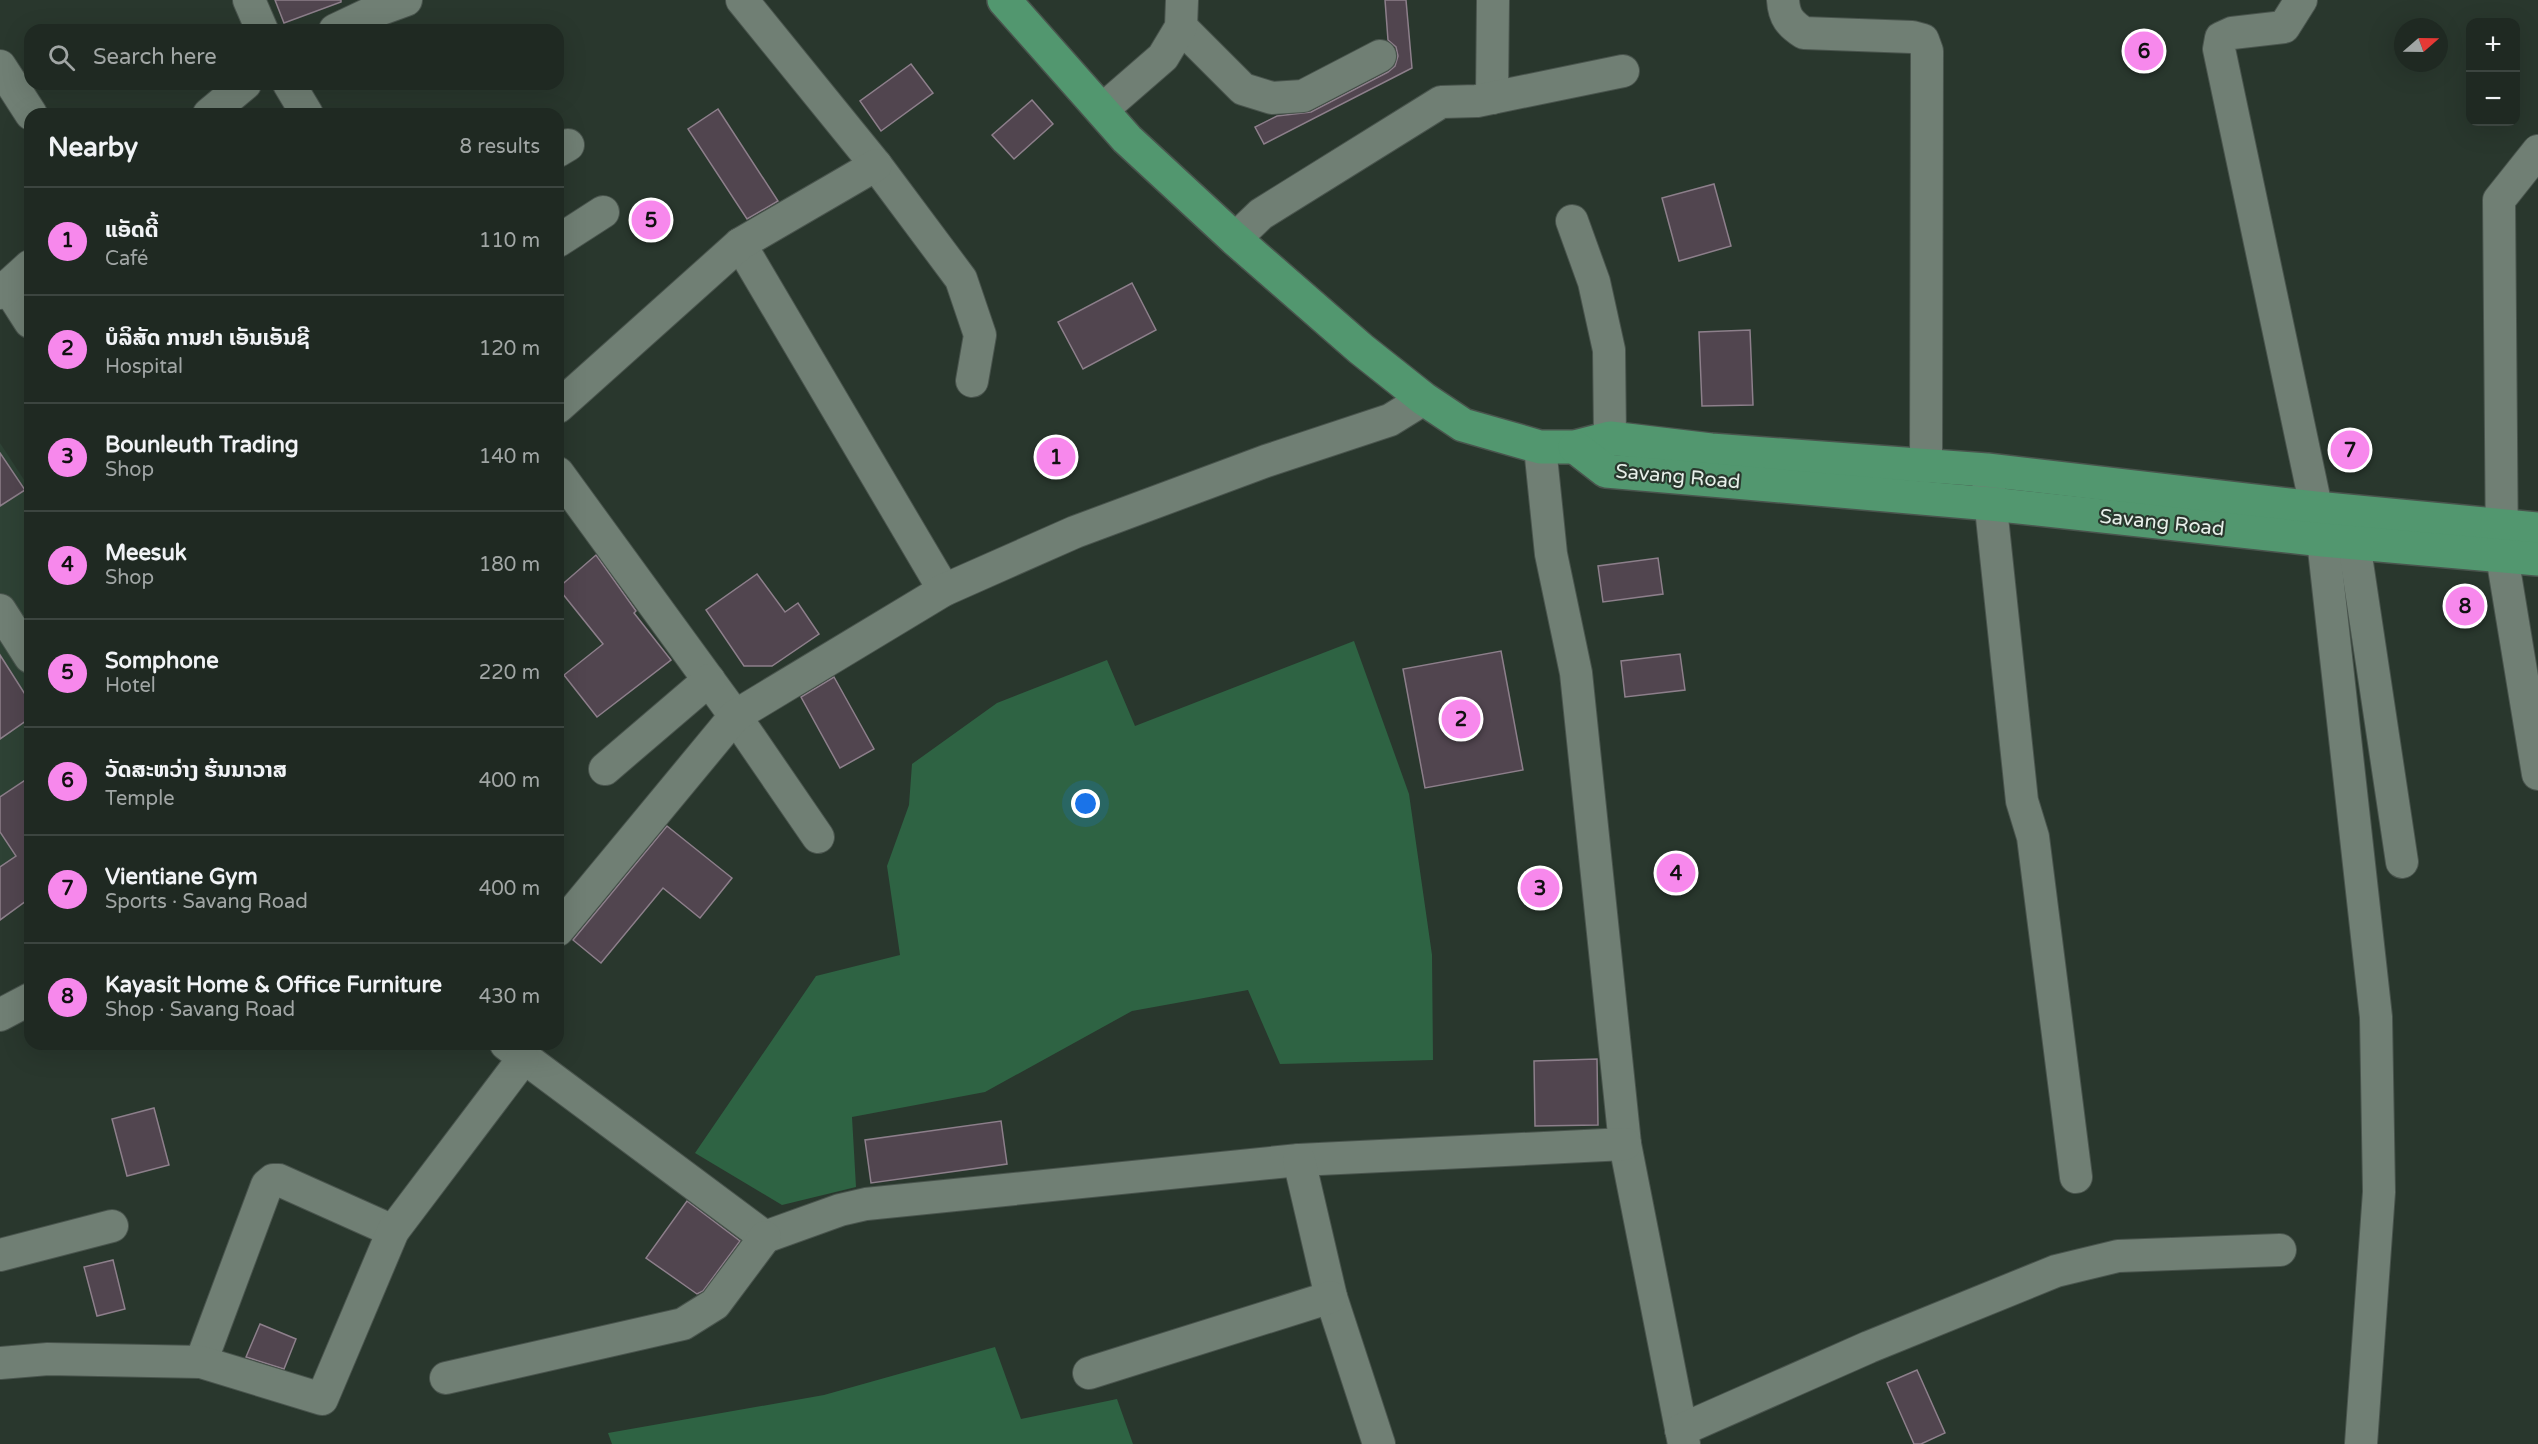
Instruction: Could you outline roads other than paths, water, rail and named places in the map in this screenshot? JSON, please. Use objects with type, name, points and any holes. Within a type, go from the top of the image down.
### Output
[{"type":"main road","points":[[1004,0],[1127,139],[1235,239],[1361,349],[1424,399],[1463,425],[1540,447],[1575,447]]},
{"type":"main road","name":"Savang Road","points":[[1575,447],[1610,438],[1711,450],[1987,470],[2315,508],[2503,542],[2538,559]]},
{"type":"main road","name":"Savang Road","points":[[1575,447],[1606,471],[1991,504],[2338,542],[2503,542],[2538,529]]},
{"type":"street","points":[[249,0],[259,24]]},
{"type":"street","points":[[348,24],[406,0]]},
{"type":"street","points":[[741,0],[876,165],[961,279],[980,335],[972,381]]},
{"type":"street","points":[[1492,98],[1493,0]]},
{"type":"street","points":[[1783,0],[1784,11],[1790,24],[1803,33],[1912,37],[1923,40],[1927,51],[1926,467]]},
{"type":"street","points":[[2301,0],[2284,27],[2232,33],[2221,38],[2219,49],[2315,508],[2338,542],[2402,862]]},
{"type":"street","points":[[1102,111],[1163,57],[1182,13],[1244,89],[1272,98],[1303,96],[1380,56]]},
{"type":"street","points":[[0,66],[27,108]]},
{"type":"street","points":[[1235,239],[1261,214],[1442,102],[1477,101],[1623,71]]},
{"type":"street","points":[[216,108],[238,90]]},
{"type":"street","points":[[293,90],[303,108]]},
{"type":"street","points":[[2538,151],[2499,200],[2503,542],[2538,774]]},
{"type":"street","points":[[564,402],[740,244],[876,165]]},
{"type":"street","points":[[564,237],[603,212]]},
{"type":"street","points":[[1572,220],[1594,282],[1609,350],[1610,438]]},
{"type":"street","points":[[740,244],[944,590]]},
{"type":"street","points":[[12,282],[24,309]]},
{"type":"street","points":[[564,923],[735,716],[944,590],[1075,532],[1266,461],[1390,420],[1424,399]]},
{"type":"street","points":[[1540,447],[1551,554],[1576,673],[1625,1144],[1683,1437],[1869,1347],[2056,1271],[2118,1256],[2280,1250]]},
{"type":"street","points":[[1987,470],[2022,801],[2033,837],[2076,1177]]},
{"type":"street","points":[[564,481],[735,716],[818,837]]},
{"type":"street","points":[[2338,542],[2376,1017],[2379,1192],[2361,1444]]},
{"type":"street","points":[[0,610],[24,648]]},
{"type":"street","points":[[605,769],[709,680]]},
{"type":"street","points":[[0,1015],[24,1002]]},
{"type":"street","points":[[0,1363],[48,1359],[201,1362],[322,1399],[393,1231],[515,1051],[765,1237]]},
{"type":"street","points":[[446,1378],[683,1324],[715,1304],[765,1237],[840,1210],[866,1204],[1299,1160],[1625,1144]]},
{"type":"street","points":[[1299,1160],[1331,1297],[1379,1444]]},
{"type":"street","points":[[201,1362],[267,1185],[273,1180],[279,1180],[393,1231]]},
{"type":"street","points":[[0,1255],[112,1226]]},
{"type":"street","points":[[1089,1373],[1331,1297]]},
{"type":"place","name":"ວັດສະຫວ່າງ ຮ້ນນາວາສ","points":[[2144,51]]},
{"type":"place","name":"Somphone","points":[[651,220]]},
{"type":"place","name":"Vientiane Gym","points":[[2350,450]]},
{"type":"place","name":"ແອັດດີ້","points":[[1056,457]]},
{"type":"place","name":"Kayasit Home & Office Furniture","points":[[2465,606]]},
{"type":"place","name":"ບໍລິສັດ ການຢາ ເອັນເອັນຊີ","points":[[1461,719]]},
{"type":"place","name":"Meesuk","points":[[1676,873]]},
{"type":"place","name":"Bounleuth Trading","points":[[1540,888]]}]
